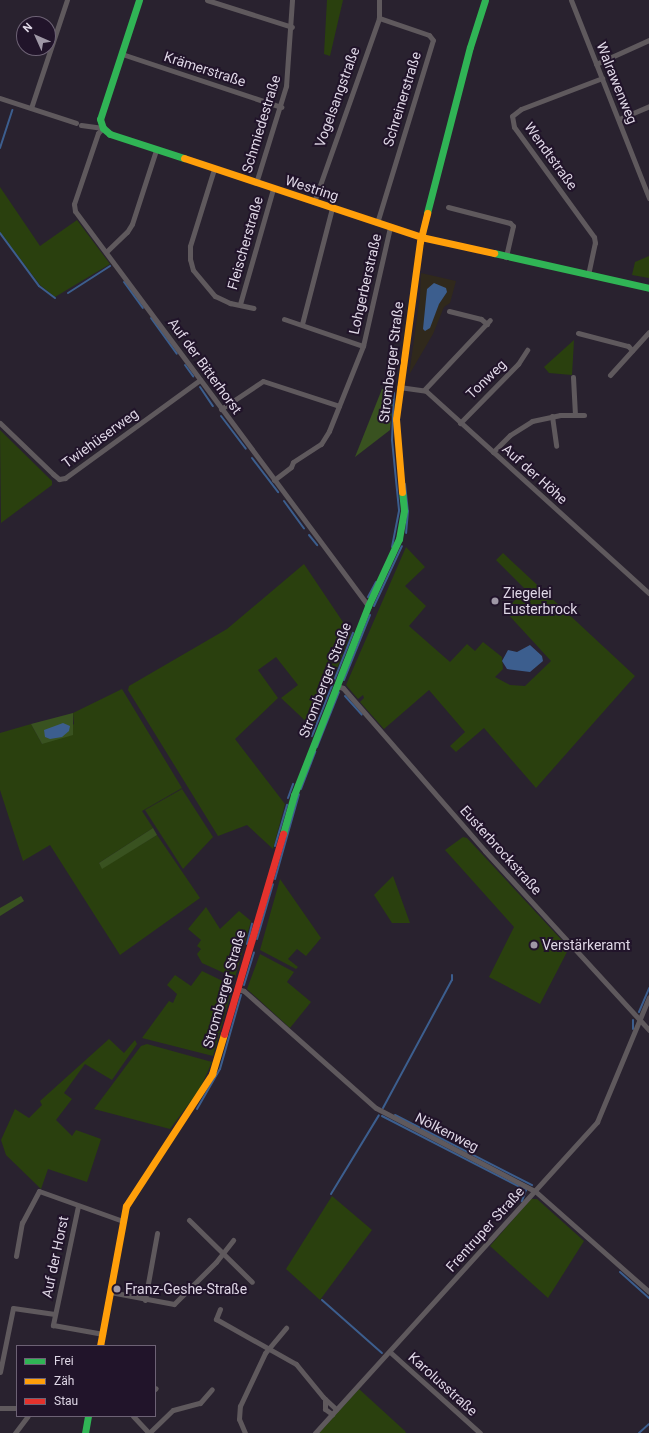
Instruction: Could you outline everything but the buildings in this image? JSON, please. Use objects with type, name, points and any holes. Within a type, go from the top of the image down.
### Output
[{"type":"main road","points":[[102,128],[100,119],[139,0]]},
{"type":"main road","name":"Stromberger Straße","points":[[100,1345],[123,1221],[133,1192],[204,1090],[212,1074],[292,802],[368,606],[393,556],[402,525],[404,510],[396,440],[399,387],[421,237],[470,47],[485,0]]},
{"type":"main road","name":"Westring","points":[[102,128],[110,134],[156,150],[421,237],[649,288]]},
{"type":"main road","points":[[85,1433],[88,1417]]},
{"type":"street","points":[[31,108],[67,0]]},
{"type":"street","points":[[208,0],[292,27]]},
{"type":"street","name":"Schmiedestraße","points":[[256,183],[281,107],[290,65],[292,0]]},
{"type":"street","name":"Vogelsangstraße","points":[[314,202],[379,18],[378,0]]},
{"type":"street","name":"Walrawenweg","points":[[571,0],[646,183],[649,198]]},
{"type":"street","name":"Schreinerstraße","points":[[377,223],[433,40],[429,35],[379,18]]},
{"type":"street","points":[[596,64],[649,40]]},
{"type":"street","name":"Krämerstraße","points":[[122,54],[281,107]]},
{"type":"street","name":"Wendtstraße","points":[[588,275],[595,243],[594,237],[514,127],[512,116],[520,109],[602,78]]},
{"type":"street","points":[[0,98],[76,123]]},
{"type":"street","points":[[619,119],[649,106]]},
{"type":"street","points":[[82,125],[102,128]]},
{"type":"street","name":"Auf der Bitterhorst","points":[[102,128],[98,133],[74,204],[76,211],[368,606]]},
{"type":"street","points":[[106,252],[128,232],[132,224],[156,150]]},
{"type":"street","name":"Fleischerstraße","points":[[214,169],[190,246],[190,259],[193,270],[215,296],[230,303],[253,308]]},
{"type":"street","name":"Fleischerstraße","points":[[240,304],[273,189]]},
{"type":"street","points":[[448,207],[510,223],[513,226],[506,257]]},
{"type":"street","points":[[302,324],[332,208]]},
{"type":"street","name":"Lohgerberstraße","points":[[274,480],[290,467],[293,462],[321,444],[339,406],[363,346],[390,227]]},
{"type":"street","points":[[399,387],[424,390],[489,322],[449,311]]},
{"type":"street","name":"Lohgerberstraße","points":[[284,319],[363,346]]},
{"type":"street","points":[[610,375],[649,332]]},
{"type":"street","points":[[578,333],[628,346],[632,350]]},
{"type":"street","name":"Tonweg","points":[[460,423],[518,364],[527,350]]},
{"type":"street","points":[[573,377],[575,415]]},
{"type":"street","name":"Twiehüserweg","points":[[0,423],[53,474],[59,479],[65,478],[200,380]]},
{"type":"street","points":[[221,409],[263,381],[339,406]]},
{"type":"street","name":"Auf der Höhe","points":[[424,390],[649,593]]},
{"type":"street","points":[[493,452],[520,428],[552,416],[584,415]]},
{"type":"street","points":[[552,416],[556,446]]},
{"type":"street","name":"Eusterbrockstraße","points":[[337,686],[343,688],[485,851],[649,1030]]},
{"type":"street","name":"Nölkenweg","points":[[238,989],[244,991],[376,1108],[535,1191],[649,1292]]},
{"type":"street","name":"Frentruper Straße","points":[[315,1433],[597,1122],[649,997]]},
{"type":"street","name":"Auf der Horst","points":[[16,1256],[22,1223],[39,1191],[123,1221]]},
{"type":"street","name":"Auf der Horst","points":[[78,1206],[53,1325],[103,1334]]},
{"type":"street","points":[[189,1220],[252,1282]]},
{"type":"street","points":[[145,1300],[157,1233]]},
{"type":"street","points":[[110,1292],[145,1300],[174,1304],[223,1253],[233,1240]]},
{"type":"street","name":"Auf der Horst","points":[[0,1372],[13,1308],[55,1314]]},
{"type":"street","points":[[220,1309],[216,1319],[296,1364],[325,1399],[336,1409]]},
{"type":"street","points":[[245,1433],[239,1419],[240,1406],[268,1348],[286,1328]]},
{"type":"street","name":"Karolusstraße","points":[[390,1352],[480,1433]]},
{"type":"street","points":[[134,1417],[149,1433],[174,1410],[200,1403],[212,1388]]},
{"type":"street","points":[[325,1399],[326,1409],[332,1414]]},
{"type":"street","points":[[0,1408],[16,1408]]},
{"type":"street","points":[[15,1433],[27,1417]]},
{"type":"shaded area","points":[[421,273],[456,281],[450,303],[444,307],[433,334],[409,375],[420,296]]},
{"type":"green space","points":[[327,0],[343,0],[330,56],[324,54]]},
{"type":"green space","points":[[0,187],[40,246],[77,220],[110,264],[55,297],[40,285],[0,232]]},
{"type":"green space","points":[[649,256],[649,278],[632,275],[635,262]]},
{"type":"green space","points":[[574,340],[572,375],[549,373],[544,367]]},
{"type":"green space","points":[[382,389],[394,392],[390,430],[355,457]]},
{"type":"green space","points":[[0,430],[52,481],[52,485],[1,523]]},
{"type":"green space","points":[[406,547],[425,567],[405,586],[426,606],[409,626],[450,662],[467,644],[475,651],[483,642],[502,657],[503,669],[495,677],[510,685],[525,686],[551,661],[505,611],[525,589],[496,560],[503,553],[635,676],[536,788],[484,728],[456,752],[450,746],[465,732],[429,690],[384,729],[360,702],[364,698],[363,695],[358,699],[346,685]]},
{"type":"green space","points":[[304,564],[351,634],[313,728],[281,698],[298,685],[276,657],[258,670],[278,698],[235,739],[285,804],[273,849],[247,825],[218,836],[128,690],[129,686],[227,629]]},
{"type":"green space","points":[[122,689],[182,788],[142,811],[153,828],[99,863],[102,868],[157,835],[200,898],[120,955],[50,845],[23,861],[0,790],[0,733],[31,724],[42,744],[74,724],[73,713]]},
{"type":"green space","points":[[73,713],[73,735],[42,744],[31,724]]},
{"type":"green space","points":[[182,789],[213,837],[183,869],[145,810]]},
{"type":"green space","points":[[153,828],[157,835],[102,869],[99,863]]},
{"type":"green space","points":[[463,837],[467,838],[569,948],[540,1004],[489,977],[514,927],[445,850]]},
{"type":"green space","points":[[393,876],[410,923],[392,923],[374,895]]},
{"type":"green space","points":[[280,879],[321,938],[306,956],[297,949],[288,959],[298,967],[296,969],[260,950]]},
{"type":"green space","points":[[21,896],[24,901],[0,916],[0,908]]},
{"type":"green space","points":[[206,907],[220,929],[239,911],[251,921],[235,978],[202,963],[197,954],[201,949],[197,946],[201,940],[188,929]]},
{"type":"green space","points":[[260,954],[294,972],[287,982],[311,1002],[290,1028],[247,989]]},
{"type":"green space","points":[[202,971],[233,986],[213,1056],[142,1038],[169,1001],[173,1003],[177,994],[167,985],[175,975],[191,986]]},
{"type":"green space","points":[[109,1039],[124,1053],[135,1040],[137,1044],[112,1080],[85,1064],[64,1093],[72,1099],[56,1120],[72,1136],[76,1130],[101,1139],[87,1182],[48,1169],[41,1189],[6,1155],[1,1140],[15,1109],[29,1118],[42,1105],[40,1101]]},
{"type":"green space","points":[[147,1044],[212,1062],[200,1089],[170,1129],[94,1109],[141,1046]]},
{"type":"green space","points":[[332,1196],[372,1230],[320,1300],[286,1269]]},
{"type":"green space","points":[[531,1199],[537,1199],[584,1241],[548,1298],[490,1246]]},
{"type":"green space","points":[[359,1389],[405,1431],[406,1433],[319,1433]]},
{"type":"water","points":[[434,283],[446,288],[447,292],[439,304],[430,328],[425,331],[423,329],[427,289]]},
{"type":"water","points":[[530,645],[542,656],[543,661],[530,672],[507,669],[502,661],[508,650],[517,652]]},
{"type":"water","points":[[63,723],[70,726],[69,731],[62,737],[50,739],[45,737],[44,730]]},
{"type":"waterway","points":[[0,148],[12,110]]},
{"type":"waterway","points":[[0,233],[39,286],[55,298]]},
{"type":"waterway","points":[[68,293],[110,266]]},
{"type":"waterway","points":[[124,282],[143,308]]},
{"type":"waterway","points":[[151,318],[177,354]]},
{"type":"waterway","points":[[185,365],[193,376]]},
{"type":"waterway","points":[[200,387],[213,406]]},
{"type":"waterway","points":[[392,547],[399,510],[392,440],[394,393]]},
{"type":"waterway","points":[[221,416],[246,449]]},
{"type":"waterway","points":[[252,458],[278,492]]},
{"type":"waterway","points":[[405,484],[408,511],[406,533]]},
{"type":"waterway","points":[[284,501],[304,529]]},
{"type":"waterway","points":[[309,535],[317,545]]},
{"type":"waterway","points":[[374,606],[402,546]]},
{"type":"waterway","points":[[368,597],[376,582]]},
{"type":"waterway","points":[[344,680],[370,615]]},
{"type":"waterway","points":[[312,736],[353,633]]},
{"type":"waterway","points":[[317,747],[339,692]]},
{"type":"waterway","points":[[345,696],[362,715]]},
{"type":"waterway","points":[[301,789],[315,752]]},
{"type":"waterway","points":[[288,798],[293,784]]},
{"type":"waterway","points":[[275,879],[299,794]]},
{"type":"waterway","points":[[275,846],[287,805]]},
{"type":"waterway","points":[[257,939],[273,884]]},
{"type":"waterway","points":[[247,944],[252,924]]},
{"type":"waterway","points":[[244,985],[254,952]]},
{"type":"waterway","points":[[383,1108],[452,980],[452,975]]},
{"type":"waterway","points":[[639,1012],[649,988]]},
{"type":"waterway","points":[[197,1109],[220,1069],[241,995]]},
{"type":"waterway","points":[[633,1020],[633,1029]]},
{"type":"waterway","points":[[331,1194],[379,1115]]},
{"type":"waterway","points":[[395,1115],[532,1185]]},
{"type":"waterway","points":[[382,1116],[526,1190],[522,1201]]},
{"type":"waterway","points":[[620,1272],[649,1298]]},
{"type":"waterway","points":[[322,1300],[382,1353]]},
{"type":"waterway","points":[[639,1433],[649,1424]]},
{"type":"traffic: fast","points":[[139,0],[100,119],[103,128],[110,134],[184,158]]},
{"type":"traffic: fast","points":[[427,213],[470,47],[485,0]]},
{"type":"traffic: fast","points":[[494,253],[649,288]]},
{"type":"traffic: fast","points":[[283,834],[294,795],[368,606],[399,539],[404,510],[402,492]]},
{"type":"traffic: fast","points":[[85,1433],[88,1417]]},
{"type":"traffic: slow","points":[[184,158],[421,237],[494,253]]},
{"type":"traffic: slow","points":[[402,492],[396,419],[420,242],[427,213]]},
{"type":"traffic: slow","points":[[100,1345],[126,1206],[212,1074],[224,1034]]},
{"type":"traffic: jam","points":[[224,1034],[283,834]]},
{"type":"place","name":"Ziegelei Eusterbrock","points":[[495,601]]},
{"type":"place","name":"Verstärkeramt","points":[[534,945]]},
{"type":"place","name":"Franz-Geshe-Straße","points":[[117,1289]]}]
